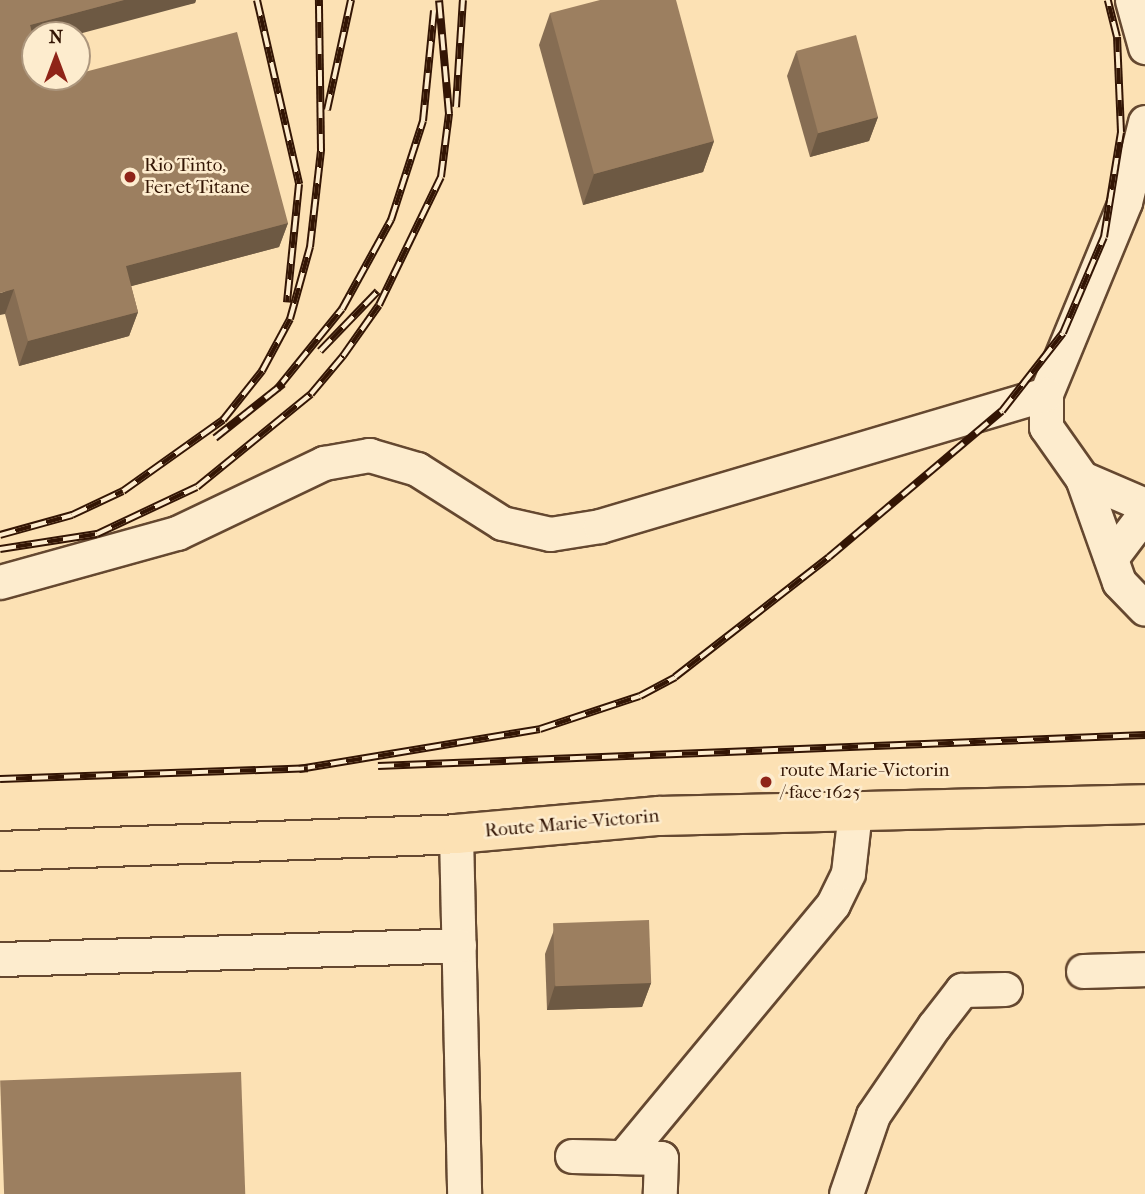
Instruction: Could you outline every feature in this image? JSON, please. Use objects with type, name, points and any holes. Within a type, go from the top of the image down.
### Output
[{"type":"main road","name":"Route Marie-Victorin","points":[[0,851],[456,834],[659,816],[1145,804]]},
{"type":"lane","points":[[1132,0],[1145,47]]},
{"type":"lane","points":[[1145,122],[1125,202],[1046,394],[1046,427],[1082,478],[1119,582],[1145,608]]},
{"type":"lane","points":[[0,582],[177,533],[324,463],[369,455],[417,469],[502,523],[550,534],[600,526],[1046,394]]},
{"type":"lane","points":[[1082,478],[1145,505]]},
{"type":"lane","points":[[1111,558],[1145,513]]},
{"type":"lane","points":[[624,1156],[833,904],[848,873],[855,812]]},
{"type":"lane","points":[[456,834],[464,1194]]},
{"type":"lane","points":[[0,959],[459,945]]},
{"type":"lane","points":[[1083,971],[1145,968]]},
{"type":"lane","points":[[846,1194],[873,1115],[934,1026],[962,990],[1005,989]]},
{"type":"lane","points":[[572,1156],[661,1158],[660,1194]]},
{"type":"building","name":"Rio Tinto, Fer et Titane","points":[[0,0],[124,0],[45,21],[21,21],[21,91],[91,91],[91,70],[237,32],[288,223],[126,266],[138,312],[28,341],[14,289],[0,293]]},
{"type":"building","points":[[600,0],[676,0],[714,141],[594,174],[550,13]]},
{"type":"building","points":[[856,35],[878,117],[818,133],[796,51]]},
{"type":"building","points":[[649,920],[651,983],[555,986],[553,923]]},
{"type":"building","points":[[241,1072],[245,1194],[4,1194],[0,1080]]},
{"type":"railway","points":[[257,0],[299,184],[287,302]]},
{"type":"railway","points":[[0,535],[72,515],[123,491],[223,420],[262,371],[290,319],[310,247],[321,150],[319,0]]},
{"type":"railway","points":[[327,110],[351,0]]},
{"type":"railway","points":[[0,549],[97,534],[197,487],[311,394],[343,356],[379,305],[441,177],[449,114],[439,0]]},
{"type":"railway","points":[[456,107],[463,0]]},
{"type":"railway","points":[[299,769],[540,729],[640,696],[675,677],[829,557],[1002,411],[1063,333],[1104,237],[1121,132],[1117,37],[1108,0]]},
{"type":"railway","points":[[277,389],[342,309],[391,220],[423,121],[434,11]]},
{"type":"railway","points":[[320,351],[378,291]]},
{"type":"railway","points":[[215,438],[283,384]]},
{"type":"railway","points":[[378,766],[1145,735]]},
{"type":"railway","points":[[0,779],[308,768]]},
{"type":"place","name":"Rio Tinto, Fer et Titane","points":[[130,177]]},
{"type":"place","name":"route Marie-Victorin / face 1625","points":[[766,782]]}]
